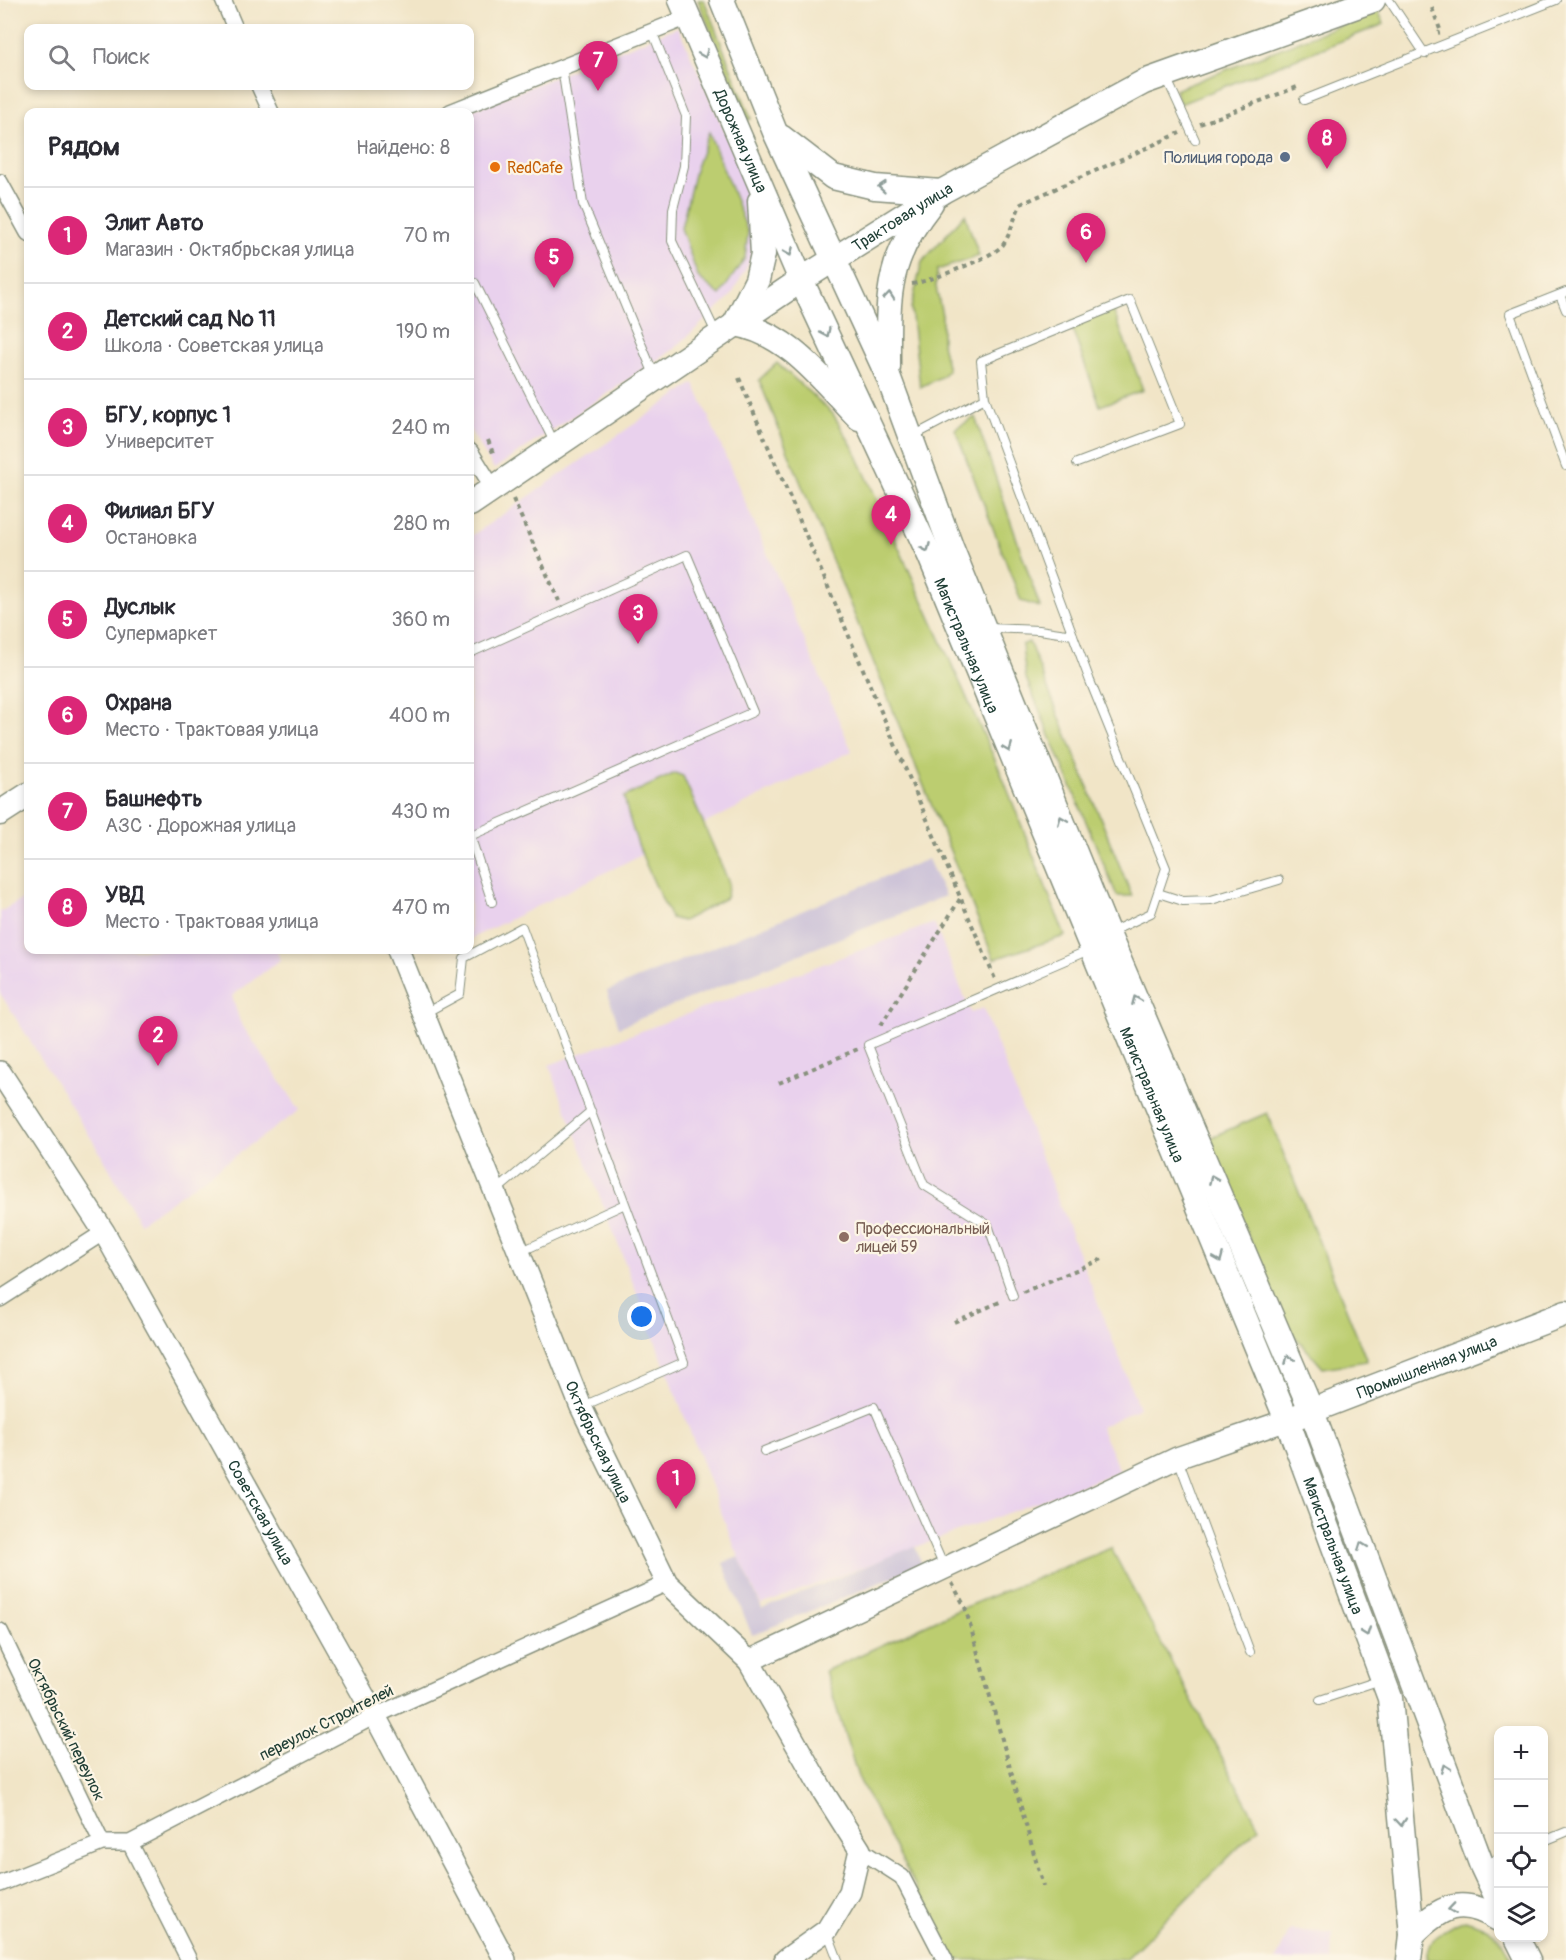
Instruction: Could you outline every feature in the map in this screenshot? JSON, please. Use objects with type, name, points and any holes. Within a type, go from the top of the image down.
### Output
[{"type":"main road","name":"Дорожная улица","points":[[722,0],[775,132],[834,259]]},
{"type":"main road","name":"Трактовая улица","points":[[474,501],[801,280],[940,192],[1144,82],[1373,0]]},
{"type":"main road","name":"Дорожная улица","points":[[684,9],[801,280]]},
{"type":"main road","points":[[775,132],[833,177],[875,187],[940,192]]},
{"type":"main road","points":[[726,330],[758,280],[763,254],[760,184]]},
{"type":"main road","points":[[888,376],[888,295],[897,258],[919,219],[940,192]]},
{"type":"main road","name":"Магистральная улица","points":[[834,259],[888,376],[1100,941],[1287,1420],[1390,1698],[1412,1935],[1409,1960]]},
{"type":"main road","name":"Магистральная улица","points":[[801,280],[930,556],[1312,1412],[1490,1862],[1495,1888]]},
{"type":"main road","points":[[726,330],[752,327],[777,339],[801,358],[875,435]]},
{"type":"main road","points":[[0,813],[24,798]]},
{"type":"main road","name":"Промышленная улица","points":[[1287,1420],[1566,1313]]},
{"type":"main road","points":[[1412,1935],[1432,1914],[1448,1907],[1486,1911],[1494,1916]]},
{"type":"main road","points":[[1519,1942],[1528,1960]]},
{"type":"street","points":[[223,0],[233,24]]},
{"type":"street","points":[[460,108],[652,32],[684,9]]},
{"type":"street","points":[[261,90],[269,108]]},
{"type":"street","points":[[0,182],[24,226]]},
{"type":"street","points":[[474,456],[498,484]]},
{"type":"street","name":"Октябрьская улица","points":[[400,954],[581,1407],[667,1583],[749,1661],[824,1793],[860,1850]]},
{"type":"street","name":"Советская улица","points":[[0,1072],[104,1232],[375,1716],[505,1960]]},
{"type":"street","points":[[0,1299],[104,1232]]},
{"type":"street","points":[[749,1661],[1177,1458],[1287,1420]]},
{"type":"street","name":"переулок Строителей","points":[[0,1884],[102,1843],[130,1843],[375,1716],[667,1583]]},
{"type":"street","name":"Октябрьский переулок","points":[[0,1631],[102,1843]]},
{"type":"street","points":[[130,1843],[189,1960]]},
{"type":"street","points":[[785,1960],[827,1930],[850,1892],[860,1850],[902,1877],[945,1960]]},
{"type":"lane","points":[[1389,0],[1425,54]]},
{"type":"lane","points":[[1304,100],[1425,54],[1556,0]]},
{"type":"lane","points":[[652,32],[686,116],[684,166],[673,209],[672,241],[726,330]]},
{"type":"lane","points":[[562,68],[583,204],[655,378]]},
{"type":"lane","points":[[1165,75],[1195,140]]},
{"type":"lane","points":[[475,283],[556,445]]},
{"type":"lane","points":[[1566,310],[1563,293],[1510,314],[1566,466]]},
{"type":"lane","points":[[1013,1296],[988,1225],[924,1185],[868,1045],[1100,941],[1151,913],[1166,868],[1073,635],[985,398],[981,361],[1130,300],[1180,423],[1077,462]]},
{"type":"lane","points":[[911,437],[985,398]]},
{"type":"lane","points":[[474,651],[687,555],[753,712],[474,833]]},
{"type":"lane","points":[[984,628],[1039,630],[1073,635]]},
{"type":"lane","points":[[474,847],[492,902]]},
{"type":"lane","points":[[1158,893],[1183,901],[1210,900],[1279,880]]},
{"type":"lane","points":[[474,953],[522,927],[684,1362],[581,1407]]},
{"type":"lane","points":[[423,1014],[460,994],[464,958],[471,954]]},
{"type":"lane","points":[[495,1192],[591,1111]]},
{"type":"lane","points":[[519,1252],[625,1204]]},
{"type":"lane","points":[[764,1451],[874,1407],[944,1567]]},
{"type":"lane","points":[[1177,1458],[1250,1652]]},
{"type":"lane","points":[[1320,1700],[1383,1679]]},
{"type":"lane","points":[[1548,1839],[1566,1832]]},
{"type":"lane","points":[[827,1930],[837,1960]]},
{"type":"path","points":[[1417,41],[1441,32],[1432,8]]},
{"type":"path","points":[[908,285],[927,282],[988,255],[1004,245],[1021,204],[1190,129],[1308,83]]},
{"type":"path","points":[[739,378],[998,987]]},
{"type":"path","points":[[488,440],[498,484],[563,610]]},
{"type":"path","points":[[779,1083],[868,1045],[960,898]]},
{"type":"path","points":[[954,1322],[1106,1258]]},
{"type":"path","points":[[944,1567],[965,1607],[1043,1887]]},
{"type":"shaded area","points":[[678,27],[758,206],[751,259],[731,296],[674,349],[494,469],[474,436],[474,110]]},
{"type":"shaded area","points":[[694,383],[852,751],[474,937],[474,534]]},
{"type":"shaded area","points":[[928,859],[945,896],[619,1027],[607,991]]},
{"type":"shaded area","points":[[24,898],[24,954],[278,954],[280,960],[232,996],[240,1022],[300,1110],[140,1223],[101,1154],[0,993],[0,912]]},
{"type":"shaded area","name":"Профессиональный лицей 59","points":[[934,923],[971,1013],[983,1008],[1139,1408],[1100,1427],[1120,1471],[761,1605],[735,1548],[549,1065]]},
{"type":"shaded area","points":[[915,1546],[922,1565],[752,1635],[723,1563],[739,1557],[762,1609]]},
{"type":"shaded area","points":[[1290,1930],[1333,1933],[1332,1960],[1276,1960]]},
{"type":"green space","points":[[698,0],[704,0],[751,119],[747,120]]},
{"type":"green space","points":[[1378,10],[1384,24],[1180,104],[1175,90]]},
{"type":"green space","points":[[709,132],[748,232],[745,258],[720,295],[698,277],[681,228],[695,170]]},
{"type":"green space","points":[[965,214],[979,256],[937,270],[936,287],[942,315],[942,344],[948,370],[941,377],[920,387],[911,308],[922,262]]},
{"type":"green space","points":[[1112,307],[1143,390],[1100,406],[1070,323]]},
{"type":"green space","points":[[777,363],[833,414],[854,449],[1001,773],[1065,936],[994,959],[759,380]]},
{"type":"green space","points":[[975,417],[1040,607],[1021,601],[955,429]]},
{"type":"green space","points":[[1029,642],[1132,896],[1117,896],[1026,678],[1022,645]]},
{"type":"green space","points":[[675,773],[683,776],[729,883],[726,898],[683,921],[671,918],[657,889],[638,844],[624,797]]},
{"type":"green space","points":[[1267,1113],[1367,1361],[1323,1368],[1286,1326],[1207,1139]]},
{"type":"green space","points":[[1111,1548],[1259,1827],[1125,1960],[954,1960],[858,1777],[825,1671],[965,1607]]},
{"type":"green space","points":[[1465,1920],[1489,1929],[1494,1933],[1494,1942],[1502,1942],[1512,1960],[1427,1960],[1428,1952],[1435,1939],[1451,1926]]},
{"type":"place","name":"Башнефть","points":[[598,91]]},
{"type":"place","name":"Полиция города","points":[[1285,157]]},
{"type":"place","name":"RedCafe","points":[[495,167]]},
{"type":"place","name":"УВД","points":[[1327,169]]},
{"type":"place","name":"Охрана","points":[[1086,263]]},
{"type":"place","name":"Дуслык","points":[[554,288]]},
{"type":"place","name":"Филиал БГУ","points":[[891,545]]},
{"type":"place","name":"БГУ, корпус 1","points":[[638,644]]},
{"type":"place","name":"Детский сад № 11","points":[[158,1066]]},
{"type":"place","name":"Профессиональный лицей 59","points":[[844,1237]]},
{"type":"place","name":"Элит Авто","points":[[676,1509]]}]
